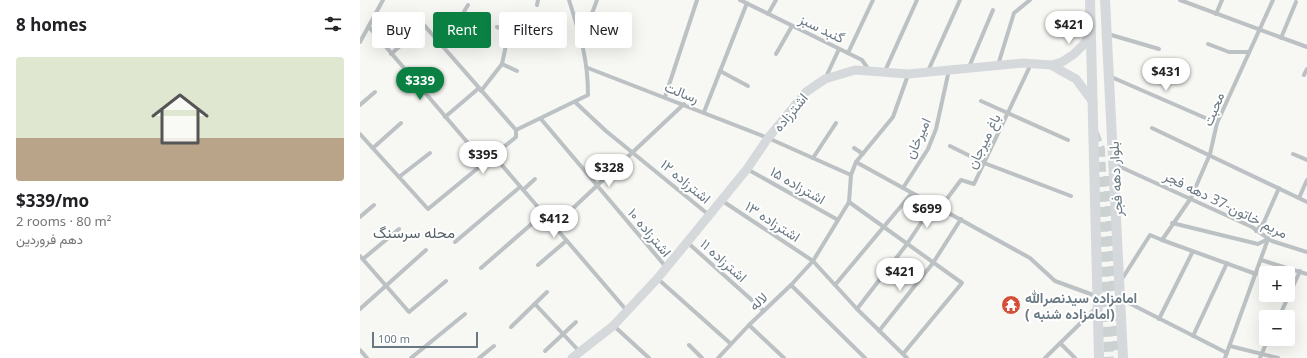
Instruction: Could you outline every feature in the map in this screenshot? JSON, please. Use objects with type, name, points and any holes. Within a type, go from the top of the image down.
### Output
[{"type":"main road","name":"بلوار دهه فجر","points":[[1090,0],[1096,308],[1099,358]]},
{"type":"main road","name":"بلوار دهه فجر","points":[[1105,0],[1120,299],[1125,357]]},
{"type":"street","points":[[360,42],[383,0]]},
{"type":"street","points":[[569,0],[575,19]]},
{"type":"street","points":[[592,12],[597,0]]},
{"type":"street","points":[[665,97],[698,0]]},
{"type":"street","name":"گنبد سبز","points":[[740,0],[862,60],[869,70]]},
{"type":"street","points":[[768,14],[776,0]]},
{"type":"street","points":[[848,53],[873,0]]},
{"type":"street","points":[[885,71],[917,0]]},
{"type":"street","points":[[927,74],[960,0]]},
{"type":"street","points":[[998,65],[1014,13],[1030,0]]},
{"type":"street","points":[[1180,0],[1307,47]]},
{"type":"street","points":[[1216,14],[1222,0]]},
{"type":"street","name":"محبت","points":[[1162,240],[1172,223],[1191,198],[1210,154],[1217,123],[1258,30],[1273,0]]},
{"type":"street","points":[[1281,38],[1296,2]]},
{"type":"street","points":[[704,112],[747,3]]},
{"type":"street","points":[[464,12],[468,5]]},
{"type":"street","points":[[969,67],[993,10]]},
{"type":"street","points":[[391,54],[424,25],[433,35]]},
{"type":"street","points":[[776,54],[792,26]]},
{"type":"street","points":[[369,27],[485,163]]},
{"type":"street","points":[[445,117],[480,90],[502,64],[509,31],[497,28]]},
{"type":"street","name":"اشترزاده","points":[[572,358],[579,351],[613,326],[658,279],[666,267],[747,169],[768,138],[806,92],[825,79],[855,70],[927,74],[969,67],[1032,63],[1051,65],[1062,62],[1074,54],[1084,44],[1091,33]]},
{"type":"street","points":[[1107,33],[1159,50]]},
{"type":"street","points":[[1208,44],[1229,52],[1249,52]]},
{"type":"street","points":[[360,134],[428,209],[516,137],[516,130],[444,48]]},
{"type":"street","points":[[516,130],[588,96],[588,68],[584,48]]},
{"type":"street","points":[[825,79],[838,49]]},
{"type":"street","name":"باغ میرجان","points":[[940,208],[961,180],[974,184],[1032,63]]},
{"type":"street","points":[[502,64],[517,71]]},
{"type":"street","points":[[1051,65],[1076,79],[1093,102]]},
{"type":"street","name":"رسالت","points":[[588,68],[684,104],[768,138],[851,175]]},
{"type":"street","points":[[1304,75],[1307,69]]},
{"type":"street","name":"امیرخان","points":[[903,188],[928,149],[936,129],[949,70]]},
{"type":"street","points":[[720,71],[748,86]]},
{"type":"street","points":[[903,354],[962,283],[849,202],[851,175],[856,162],[893,117],[908,74]]},
{"type":"street","points":[[1109,76],[1217,123]]},
{"type":"street","points":[[360,105],[375,92]]},
{"type":"street","points":[[981,101],[1068,140]]},
{"type":"street","name":"اشترزاده ۱۲","points":[[574,102],[606,131],[634,152],[709,215]]},
{"type":"street","points":[[554,226],[684,104]]},
{"type":"street","name":"اشترزاده ۱۰","points":[[541,119],[666,267]]},
{"type":"street","points":[[813,158],[836,122]]},
{"type":"street","points":[[373,148],[401,123]]},
{"type":"street","points":[[1152,128],[1210,154],[1307,202]]},
{"type":"street","points":[[950,146],[984,163],[1071,196]]},
{"type":"street","points":[[854,148],[863,154]]},
{"type":"street","points":[[399,177],[430,153]]},
{"type":"street","points":[[1293,154],[1307,160]]},
{"type":"street","points":[[494,156],[628,312]]},
{"type":"street","points":[[856,162],[1030,258],[1055,281],[1096,296]]},
{"type":"street","name":"مریم خاتون-37 دهه فجر","points":[[1114,164],[1252,227],[1268,238],[1307,252]]},
{"type":"street","name":"اشترزاده ۱۵","points":[[747,169],[838,220]]},
{"type":"street","points":[[455,242],[521,188],[535,179]]},
{"type":"street","points":[[1299,198],[1307,180]]},
{"type":"street","points":[[1256,231],[1264,222],[1279,188]]},
{"type":"street","points":[[835,285],[912,193]]},
{"type":"street","name":"اشترزاده ۱۳","points":[[721,200],[813,260],[878,332],[907,358]]},
{"type":"street","name":"لاله","points":[[718,358],[792,285],[813,260],[849,202]]},
{"type":"street","points":[[360,217],[374,205]]},
{"type":"street","points":[[857,309],[907,244],[933,205]]},
{"type":"street","points":[[481,268],[543,214]]},
{"type":"street","points":[[878,332],[933,263],[961,219]]},
{"type":"street","points":[[1172,223],[1258,244],[1268,238]]},
{"type":"street","points":[[399,229],[361,257],[409,312],[446,281]]},
{"type":"street","points":[[1120,282],[1150,235],[1256,274]]},
{"type":"street","points":[[1225,358],[1268,238]]},
{"type":"street","points":[[538,265],[566,241]]},
{"type":"street","name":"اشترزاده ۱۱","points":[[687,242],[764,311]]},
{"type":"street","points":[[360,309],[426,250]]},
{"type":"street","points":[[1159,319],[1193,251]]},
{"type":"street","points":[[1261,260],[1307,274]]},
{"type":"street","points":[[1193,336],[1226,263]]},
{"type":"street","points":[[1282,310],[1300,271]]},
{"type":"street","points":[[658,279],[731,344]]},
{"type":"street","points":[[792,285],[865,358]]},
{"type":"street","points":[[511,327],[547,292]]},
{"type":"street","points":[[1120,299],[1227,353]]},
{"type":"street","points":[[535,304],[579,351]]},
{"type":"street","points":[[1045,358],[1096,308]]},
{"type":"street","points":[[411,358],[465,314]]},
{"type":"street","points":[[545,351],[576,322]]},
{"type":"street","points":[[613,326],[649,358]]},
{"type":"street","points":[[749,326],[784,358]]},
{"type":"street","points":[[1060,343],[1075,358]]},
{"type":"street","points":[[689,345],[702,358]]},
{"type":"street","points":[[479,358],[494,346]]},
{"type":"street","points":[[1230,346],[1260,356],[1278,358]]},
{"type":"street","points":[[1260,356],[1265,346]]},
{"type":"street","points":[[360,350],[367,358]]},
{"type":"street","points":[[641,358],[646,354]]},
{"type":"tunnel","points":[[1094,133],[1100,149],[1109,358]]},
{"type":"tunnel","points":[[1108,176],[1118,350]]},
{"type":"place","name":"امامزاده سیدنصرالله ( امامزاده شنبه)","points":[[1011,305]]},
{"type":"district","name":"محله سرسنگ","points":[[414,232]]}]
